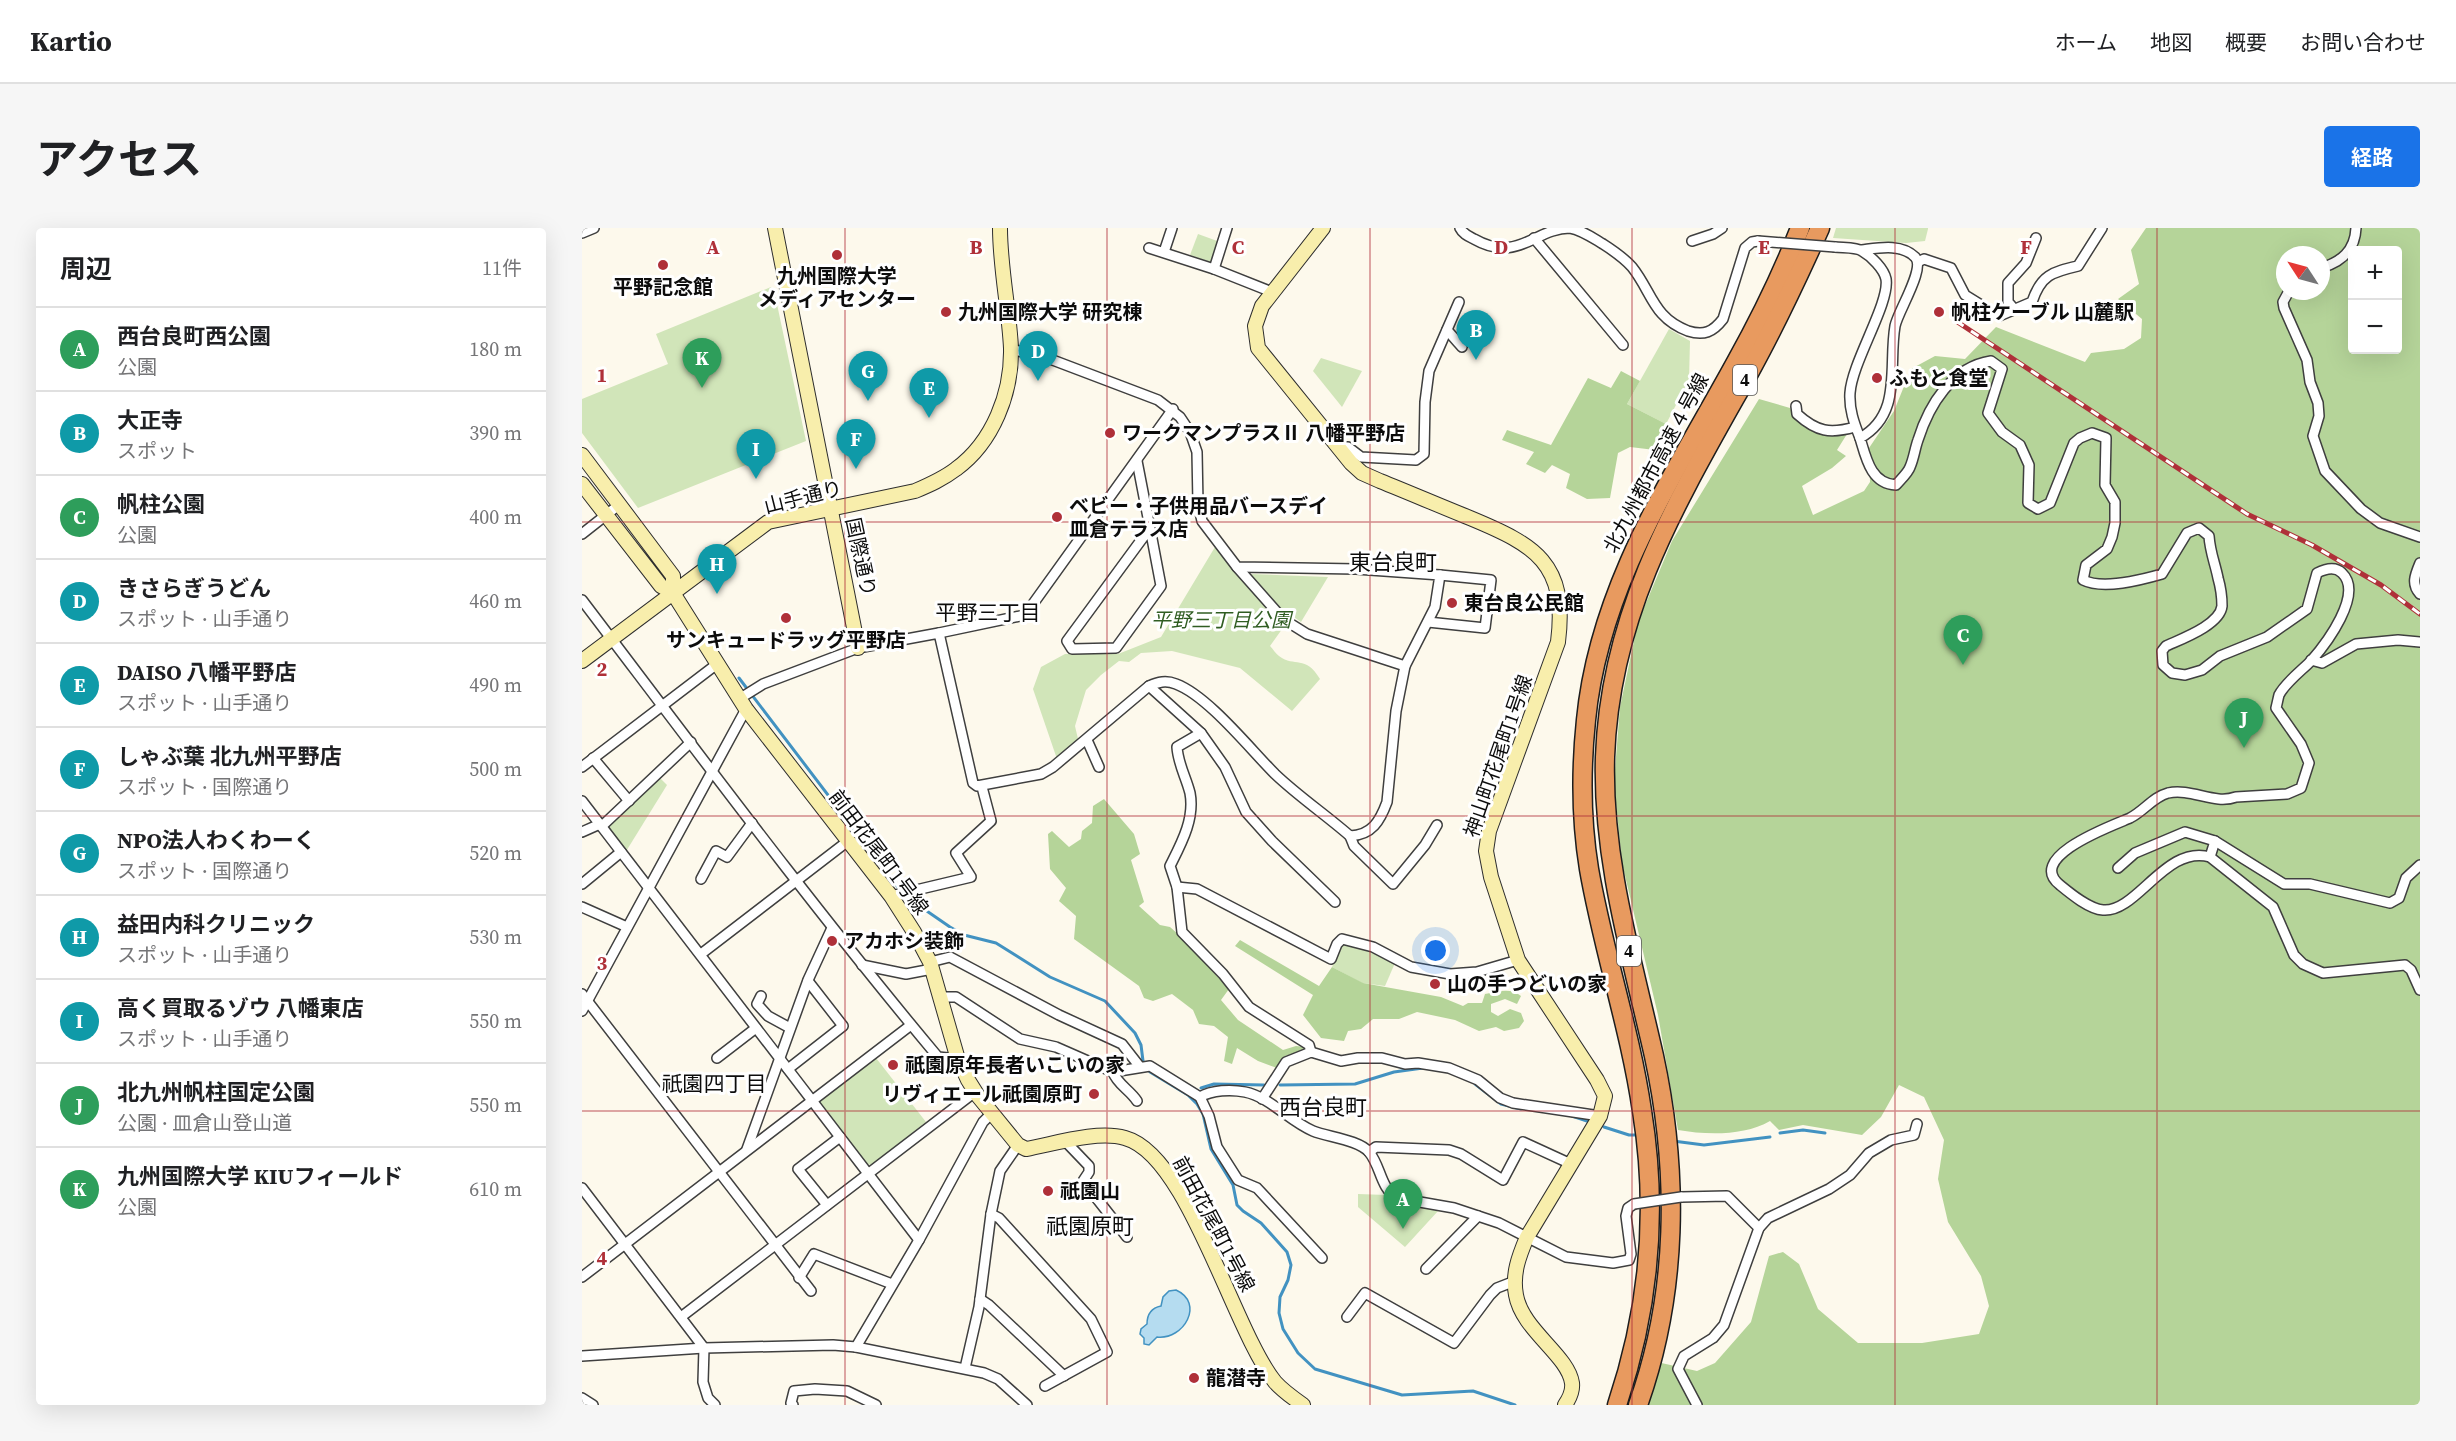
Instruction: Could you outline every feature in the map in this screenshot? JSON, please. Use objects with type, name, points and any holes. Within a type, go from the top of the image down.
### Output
[{"type":"highway","name":"北九州都市高速４号線","points":[[1617,1405],[1641,1315],[1646,1281],[1650,1214],[1649,1180],[1642,1110],[1589,867],[1583,795],[1586,720],[1598,652],[1618,588],[1648,520],[1757,323],[1800,228]]},
{"type":"highway","name":"北九州都市高速４号線","points":[[1640,1399],[1661,1318],[1667,1282],[1672,1211],[1671,1180],[1664,1108],[1611,860],[1605,793],[1608,721],[1618,659],[1636,595],[1664,529],[1771,331],[1820,228]]},
{"type":"street","points":[[582,233],[594,228]]},
{"type":"street","name":"国際通り","points":[[775,228],[858,648]]},
{"type":"street","points":[[1164,252],[1172,228]]},
{"type":"street","points":[[1214,269],[1227,228]]},
{"type":"street","name":"神山町花尾町1号線","points":[[1323,228],[1272,292],[1257,315],[1255,340],[1258,348],[1351,464],[1362,473],[1506,533],[1526,544],[1545,563],[1554,581],[1559,599],[1561,619],[1558,642],[1489,831],[1486,851],[1491,877],[1518,960],[1597,1080],[1605,1096],[1600,1116],[1527,1237],[1519,1257],[1515,1281],[1515,1294],[1520,1309],[1567,1371],[1572,1384],[1565,1405]]},
{"type":"street","points":[[1459,230],[1482,244],[1500,248],[1515,245],[1556,229],[1570,228],[1586,233],[1621,255],[1634,269],[1661,315],[1677,326],[1696,334],[1706,333],[1716,328],[1723,319],[1745,248],[1758,241],[1862,250],[1897,248],[1914,257],[1917,262],[1915,280],[1895,324],[1891,394],[1885,412],[1871,432],[1860,438]]},
{"type":"street","points":[[1692,242],[1722,228]]},
{"type":"street","points":[[1917,262],[1924,260],[1951,268],[1965,295],[1999,316],[2032,302],[2036,290],[2046,275],[2078,267],[2102,228]]},
{"type":"street","points":[[2330,265],[2338,263],[2356,241],[2356,228]]},
{"type":"street","name":"山手通り","points":[[582,661],[768,522],[915,491],[957,469],[990,431],[1000,410],[1009,374],[1011,349],[1002,230]]},
{"type":"street","points":[[1534,238],[1623,345]]},
{"type":"street","points":[[2015,310],[2008,302],[2007,283],[2026,263],[2036,238]]},
{"type":"street","points":[[1149,248],[1214,269],[1272,292]]},
{"type":"street","points":[[1862,250],[1882,269],[1886,280],[1883,297],[1855,370],[1850,392],[1852,418],[1872,473],[1885,485],[1896,485],[1910,468],[1928,412],[1941,393],[1977,363],[1991,362],[2002,369],[1988,413],[2002,432],[2020,445],[2029,465],[2028,503],[2038,509],[2050,503],[2074,443],[2092,433],[2106,438],[2105,485],[2115,502],[2115,523],[2107,549],[2086,565],[2083,580],[2092,584],[2140,580],[2162,574],[2187,533],[2199,528],[2209,536],[2211,558],[2218,577],[2222,606],[2218,615],[2211,622],[2166,646],[2162,651],[2163,665],[2172,673],[2185,675],[2202,670],[2220,656],[2267,637],[2307,609],[2317,573],[2326,569],[2335,569],[2343,573],[2349,585],[2350,598],[2333,631],[2311,660],[2280,693],[2276,708],[2301,744],[2309,763],[2301,788],[2287,794],[2236,797],[2228,800],[2187,791],[2169,793],[2156,798],[2133,816],[2074,843],[2060,855],[2053,867],[2053,875],[2057,884],[2101,910],[2112,910],[2163,870],[2186,858],[2202,855],[2210,857],[2273,907],[2294,955],[2303,964],[2323,973],[2405,964],[2411,970],[2420,990]]},
{"type":"street","points":[[2284,300],[2284,308],[2307,360],[2310,382],[2318,403],[2319,416],[2313,436],[2325,471],[2361,509],[2380,523],[2420,537]]},
{"type":"street","points":[[1338,447],[1348,447],[1361,457],[1416,460],[1424,454],[1425,402],[1430,371],[1459,302]]},
{"type":"street","points":[[1447,330],[1462,347]]},
{"type":"street","points":[[1011,349],[1050,359],[1158,400],[1173,410],[1190,432],[1197,452],[1198,504],[1202,522],[1237,567],[1283,619],[1307,634],[1405,666]]},
{"type":"street","points":[[1796,405],[1797,414],[1807,423],[1819,429],[1836,432],[1855,427]]},
{"type":"street","points":[[582,1011],[585,998],[713,771],[747,698],[763,684],[858,648],[1025,615],[1173,410]]},
{"type":"street","name":"前田花尾町1号線","points":[[582,455],[673,576],[673,593]]},
{"type":"street","points":[[1137,461],[1150,528],[1161,586],[1116,648],[1072,649],[1067,641],[1150,528]]},
{"type":"street","name":"前田花尾町1号線","points":[[582,484],[661,585],[673,593],[717,664],[747,698],[848,841],[899,894],[914,932],[931,965],[957,1056],[975,1092],[991,1114],[1017,1145],[1026,1149],[1113,1135],[1135,1141],[1157,1159],[1186,1205],[1266,1369],[1285,1392],[1303,1405]]},
{"type":"street","points":[[582,534],[620,504]]},
{"type":"street","points":[[2420,563],[2414,577],[2415,588],[2420,594]]},
{"type":"street","points":[[1237,567],[1356,569],[1491,579],[1485,628],[1428,622]]},
{"type":"street","points":[[1350,836],[1363,835],[1373,828],[1382,816],[1387,802],[1396,711],[1405,666],[1435,608],[1440,575]]},
{"type":"street","points":[[582,600],[832,928],[911,1025],[938,1057],[957,1056]]},
{"type":"street","points":[[939,633],[973,783],[982,787],[1041,774],[1087,740],[1149,686],[1170,681],[1186,689],[1234,730],[1277,775],[1350,836],[1354,846],[1393,885],[1425,845],[1437,825]]},
{"type":"street","points":[[2311,660],[2322,663],[2356,644],[2398,640],[2420,642]]},
{"type":"street","points":[[582,767],[717,664]]},
{"type":"street","points":[[1149,686],[1201,733],[1225,767],[1246,812],[1272,841],[1335,902]]},
{"type":"street","points":[[1201,733],[1177,747],[1178,761],[1190,793],[1190,812],[1185,836],[1170,866],[1177,887],[1182,932],[1223,974],[1249,1007],[1309,1045],[1311,1052]]},
{"type":"street","points":[[1087,740],[1099,767]]},
{"type":"street","points":[[582,832],[601,825],[691,742]]},
{"type":"street","points":[[593,758],[629,801]]},
{"type":"street","points":[[899,894],[971,877],[956,853],[991,821],[982,787]]},
{"type":"street","points":[[582,801],[919,1240]]},
{"type":"street","points":[[701,879],[716,851],[727,856],[752,823]]},
{"type":"street","points":[[2118,868],[2135,853],[2185,832],[2215,841],[2284,884],[2310,884],[2390,903],[2399,898],[2406,878],[2420,865]]},
{"type":"street","points":[[701,954],[848,841]]},
{"type":"street","points":[[2210,857],[2215,841]]},
{"type":"street","points":[[582,884],[621,852]]},
{"type":"street","points":[[1177,887],[1197,889],[1331,959],[1337,944],[1342,939],[1373,947],[1411,967],[1450,974],[1477,972],[1518,960]]},
{"type":"street","points":[[582,907],[627,927]]},
{"type":"street","points":[[747,1149],[808,981],[832,928]]},
{"type":"street","points":[[862,965],[906,974],[950,957],[1059,1015],[1122,1044],[1144,1067],[1200,1096],[1209,1116],[1217,1147],[1238,1180],[1257,1188],[1322,1258]]},
{"type":"street","points":[[788,1069],[843,1026],[808,981]]},
{"type":"street","points":[[761,996],[757,1004],[768,1016],[790,1028]]},
{"type":"street","points":[[941,997],[956,997],[1020,1039],[1056,1047],[1113,1072],[1144,1067]]},
{"type":"street","points":[[585,998],[811,1291]]},
{"type":"street","points":[[582,1277],[911,1025]]},
{"type":"street","points":[[717,1059],[756,1028]]},
{"type":"street","points":[[1262,1098],[1286,1062],[1311,1052],[1341,1061],[1382,1058],[1405,1064],[1418,1063],[1449,1068],[1478,1080],[1500,1098],[1514,1103],[1600,1116]]},
{"type":"street","points":[[1113,1072],[1115,1079],[1131,1091],[1137,1101]]},
{"type":"street","points":[[1200,1096],[1210,1091],[1244,1092],[1262,1098],[1296,1124],[1334,1139],[1360,1145],[1370,1152],[1389,1193],[1397,1198],[1454,1208],[1478,1216],[1566,1257],[1613,1263],[1629,1260],[1631,1254],[1626,1216],[1628,1208],[1634,1204],[1680,1197],[1727,1196],[1759,1228]]},
{"type":"street","points":[[681,1317],[975,1092]]},
{"type":"street","points":[[856,1347],[919,1240],[983,1122],[991,1114]]},
{"type":"street","points":[[1697,1405],[1678,1369],[1684,1356],[1713,1338],[1724,1325],[1759,1228],[1768,1218],[1829,1189],[1850,1175],[1869,1153],[1891,1140],[1914,1135],[1917,1124]]},
{"type":"street","points":[[827,1204],[798,1169],[840,1137]]},
{"type":"street","points":[[1066,1142],[1089,1166],[1089,1172],[1083,1180],[1127,1237]]},
{"type":"street","points":[[1370,1152],[1376,1147],[1449,1150],[1461,1154],[1503,1180],[1523,1142],[1571,1164]]},
{"type":"street","points":[[965,1368],[980,1299],[991,1214],[1000,1171],[1017,1145]]},
{"type":"street","points":[[582,1188],[704,1348],[703,1382],[708,1398],[715,1405]]},
{"type":"street","points":[[991,1214],[999,1218],[1091,1319],[1107,1352],[1045,1386]]},
{"type":"street","points":[[1426,1269],[1478,1216]]},
{"type":"street","points":[[799,1278],[814,1254],[892,1284]]},
{"type":"street","points":[[1347,1317],[1365,1293],[1454,1343],[1490,1295],[1497,1288],[1515,1281]]},
{"type":"street","points":[[980,1299],[1064,1376]]},
{"type":"street","points":[[582,1356],[704,1348],[833,1345],[856,1347],[965,1368],[998,1379],[1027,1405]]},
{"type":"street","points":[[793,1405],[791,1403],[794,1391],[815,1389],[848,1391],[876,1405]]},
{"type":"street","points":[[582,1398],[593,1405]]},
{"type":"green space","points":[[1836,228],[1928,229],[1925,241],[1906,243],[1833,238]]},
{"type":"green space","points":[[2146,228],[2420,228],[2420,1405],[1644,1405],[1657,1362],[1697,1371],[1715,1363],[1751,1322],[1769,1256],[1783,1252],[1799,1264],[1818,1309],[1858,1343],[1922,1343],[1979,1334],[1989,1306],[1981,1276],[1948,1222],[1938,1179],[1944,1140],[1924,1097],[1899,1085],[1881,1117],[1862,1135],[1803,1125],[1779,1130],[1770,1121],[1737,1132],[1701,1133],[1678,1130],[1658,1015],[1622,863],[1614,782],[1620,707],[1638,622],[1672,541],[1759,399],[1790,408],[1794,417],[1847,434],[1837,450],[1846,456],[1832,468],[1802,486],[1813,515],[1864,491],[1870,482],[1869,448],[1894,411],[1911,369],[1935,356],[1965,359],[1996,327],[2085,362],[2091,353],[2124,349],[2141,338],[2142,319],[2118,299],[2139,284],[2131,250]]},
{"type":"green space","points":[[1198,234],[1220,242],[1213,263],[1190,255]]},
{"type":"green space","points":[[771,287],[774,290],[806,441],[638,508],[582,433],[582,399],[668,364],[656,334]]},
{"type":"green space","points":[[1669,329],[1690,341],[1689,380],[1666,424],[1627,404]]},
{"type":"green space","points":[[1321,358],[1362,371],[1342,407],[1313,371]]},
{"type":"green space","points":[[1621,371],[1640,381],[1627,404],[1672,427],[1655,450],[1630,447],[1618,453],[1610,498],[1587,499],[1566,488],[1570,474],[1552,465],[1545,473],[1526,464],[1534,452],[1502,440],[1507,430],[1551,445],[1588,378],[1611,388]]},
{"type":"green space","name":"平野三丁目公園","points":[[1215,547],[1275,618],[1285,625],[1270,646],[1285,659],[1310,667],[1320,679],[1292,711],[1240,668],[1172,651],[1141,653],[1129,662],[1119,661],[1086,690],[1075,726],[1078,739],[1057,759],[1033,689],[1041,667],[1065,654],[1118,654],[1161,637]]},
{"type":"green space","points":[[1251,574],[1328,577],[1301,622],[1278,606]]},
{"type":"green space","points":[[659,777],[667,785],[625,853],[607,828]]},
{"type":"green space","points":[[1104,799],[1134,834],[1140,854],[1131,860],[1144,902],[1139,906],[1160,925],[1170,927],[1178,934],[1229,989],[1221,1000],[1238,1020],[1283,1050],[1296,1046],[1305,1047],[1306,1050],[1285,1056],[1277,1068],[1258,1061],[1237,1048],[1232,1064],[1224,1061],[1228,1037],[1214,1026],[1199,1024],[1193,1010],[1172,994],[1153,1001],[1144,998],[1139,986],[1074,939],[1076,916],[1059,901],[1066,888],[1050,869],[1048,834],[1052,831],[1069,847],[1081,839],[1082,831],[1092,823],[1093,806]]},
{"type":"green space","points":[[1240,940],[1319,986],[1332,967],[1363,983],[1441,997],[1463,1006],[1468,1003],[1482,1003],[1485,994],[1504,991],[1517,993],[1521,996],[1517,1004],[1505,999],[1491,1004],[1491,1012],[1498,1016],[1510,1009],[1521,1013],[1524,1021],[1519,1028],[1504,1031],[1496,1027],[1479,1031],[1455,1020],[1417,1012],[1399,1019],[1373,1019],[1361,1029],[1348,1031],[1344,1041],[1321,1038],[1303,1015],[1313,995],[1235,946]]},
{"type":"green space","points":[[1342,944],[1374,951],[1395,963],[1385,986],[1362,983],[1332,967]]},
{"type":"green space","points":[[876,1058],[926,1122],[872,1165],[866,1164],[820,1105],[821,1099]]},
{"type":"green space","points":[[1358,1194],[1386,1195],[1395,1202],[1438,1211],[1405,1247],[1358,1207]]},
{"type":"water","points":[[1176,1290],[1185,1296],[1189,1303],[1188,1320],[1175,1333],[1157,1337],[1149,1345],[1144,1344],[1144,1338],[1140,1334],[1141,1329],[1147,1324],[1149,1314],[1161,1306],[1163,1297],[1169,1291]]},
{"type":"waterway","points":[[739,678],[901,891]]},
{"type":"waterway","points":[[905,896],[964,935],[996,943],[1050,977],[1105,1001],[1135,1033],[1141,1045],[1143,1061],[1150,1072],[1188,1095],[1197,1104],[1203,1114],[1211,1149],[1233,1185],[1237,1205],[1261,1223],[1287,1252],[1291,1265],[1288,1280],[1280,1297],[1279,1313],[1283,1329],[1298,1353],[1315,1369],[1402,1395],[1473,1391],[1515,1405]]},
{"type":"waterway","points":[[1280,1085],[1355,1084],[1394,1072],[1423,1068]]},
{"type":"waterway","points":[[1201,1088],[1214,1084],[1264,1085]]},
{"type":"waterway","points":[[1475,1084],[1501,1104],[1521,1109]]},
{"type":"waterway","points":[[1572,1116],[1587,1121]]},
{"type":"waterway","points":[[1604,1127],[1629,1135],[1638,1135]]},
{"type":"waterway","points":[[1780,1133],[1803,1130],[1825,1133]]},
{"type":"waterway","points":[[1673,1141],[1704,1145],[1770,1137]]},
{"type":"railway","points":[[1956,321],[2247,514],[2312,545],[2381,585],[2420,614]]},
{"type":"place","name":"九州国際大学 メディアセンター","points":[[837,255]]},
{"type":"place","name":"平野記念館","points":[[663,265]]},
{"type":"place","name":"九州国際大学 研究棟","points":[[946,312]]},
{"type":"place","name":"帆柱ケーブル 山麓駅","points":[[1939,312]]},
{"type":"place","name":"大正寺","points":[[1476,360]]},
{"type":"place","name":"ふもと食堂","points":[[1877,378]]},
{"type":"place","name":"きさらぎうどん","points":[[1038,381]]},
{"type":"place","name":"九州国際大学 KIUフィールド","points":[[702,388]]},
{"type":"place","name":"NPO法人わくわーく","points":[[868,401]]},
{"type":"place","name":"DAISO 八幡平野店","points":[[929,418]]},
{"type":"place","name":"ワークマンプラスⅡ 八幡平野店","points":[[1110,433]]},
{"type":"place","name":"しゃぶ葉 北九州平野店","points":[[856,469]]},
{"type":"place","name":"高く買取るゾウ 八幡東店","points":[[756,479]]},
{"type":"place","name":"ベビー・子供用品バースデイ 皿倉テラス店","points":[[1057,517]]},
{"type":"place","name":"益田内科クリニック","points":[[717,594]]},
{"type":"place","name":"東台良公民館","points":[[1452,603]]},
{"type":"place","name":"サンキュードラッグ平野店","points":[[786,618]]},
{"type":"place","name":"帆柱公園","points":[[1963,665]]},
{"type":"place","name":"北九州帆柱国定公園","points":[[2244,748]]},
{"type":"place","name":"アカホシ装飾","points":[[832,941]]},
{"type":"place","name":"山の手つどいの家","points":[[1435,984]]},
{"type":"place","name":"祇園原年長者いこいの家","points":[[893,1065]]},
{"type":"place","name":"リヴィエール祇園原町","points":[[1094,1094]]},
{"type":"place","name":"祇園山","points":[[1048,1191]]},
{"type":"place","name":"西台良町西公園","points":[[1403,1229]]},
{"type":"place","name":"龍潜寺","points":[[1194,1378]]},
{"type":"district","name":"東台良町","points":[[1393,562]]},
{"type":"district","name":"平野三丁目","points":[[988,613]]},
{"type":"district","name":"祇園四丁目","points":[[714,1084]]},
{"type":"district","name":"西台良町","points":[[1323,1107]]},
{"type":"district","name":"祇園原町","points":[[1090,1226]]}]
